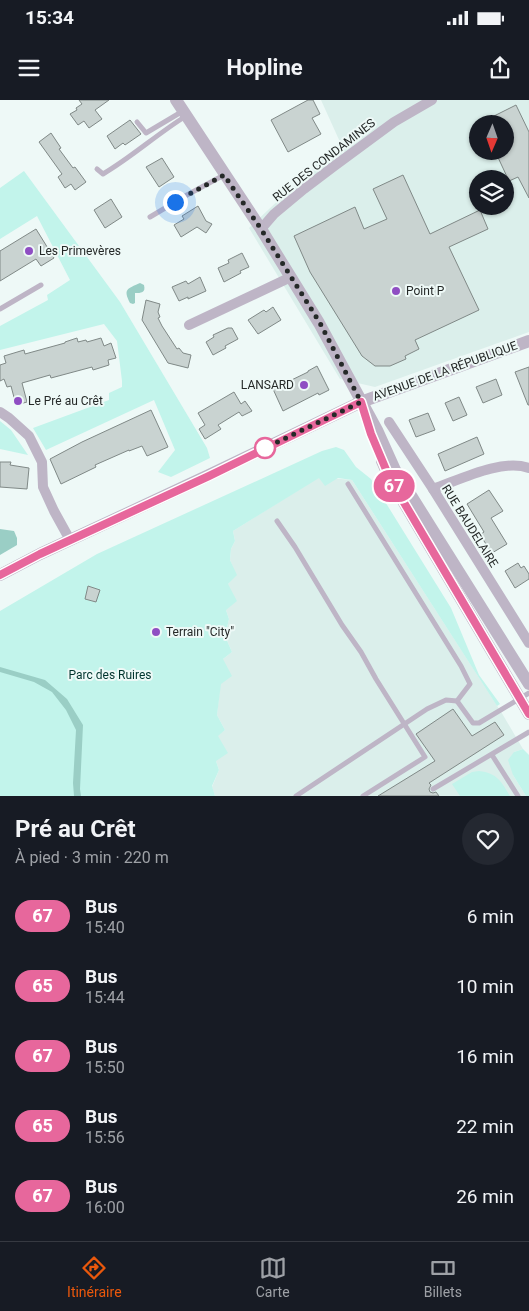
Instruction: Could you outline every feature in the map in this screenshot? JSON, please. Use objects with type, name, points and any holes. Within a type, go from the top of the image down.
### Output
[{"type":"street","points":[[176,100],[320,323],[377,430],[395,470],[529,684]]},
{"type":"street","name":"RUE DES CONDAMINES","points":[[261,229],[274,214],[333,167],[394,122],[432,100]]},
{"type":"street","points":[[189,325],[291,277]]},
{"type":"street","name":"AVENUE DE LA RÉPUBLIQUE","points":[[0,575],[110,520],[209,476],[361,402],[529,341]]},
{"type":"street","points":[[361,402],[371,434],[390,479],[524,696],[529,714]]},
{"type":"street","points":[[0,412],[29,436],[42,462],[43,487],[70,540]]},
{"type":"street","name":"RUE BAUDELAIRE","points":[[389,422],[529,643]]},
{"type":"street","points":[[433,489],[496,466],[523,466],[529,468]]},
{"type":"lane","points":[[137,122],[146,133],[185,113]]},
{"type":"lane","points":[[97,169],[103,174],[119,165],[185,113]]},
{"type":"lane","points":[[150,217],[224,175]]},
{"type":"lane","points":[[0,308],[41,285]]},
{"type":"lane","points":[[348,484],[462,666],[470,684],[457,701]]},
{"type":"lane","points":[[277,521],[361,652],[425,757],[363,796]]},
{"type":"lane","points":[[296,796],[426,709],[446,700],[457,701],[473,723],[479,723],[524,696]]},
{"type":"lane","points":[[433,789],[529,732]]},
{"type":"lane","points":[[492,754],[518,796]]},
{"type":"shaded area","points":[[321,100],[529,100],[529,332],[375,387],[340,379],[249,228],[340,142]]},
{"type":"shaded area","points":[[140,283],[144,285],[144,291],[135,293],[135,303],[130,303],[127,295],[128,290]]},
{"type":"shaded area","points":[[319,477],[352,480],[523,749],[514,752],[513,775],[526,796],[215,796],[212,787],[219,770],[216,761],[217,736],[225,730],[217,715],[223,659],[232,652],[225,636],[229,619],[226,610],[228,584],[236,575],[230,560],[231,549],[235,541],[233,531]]},
{"type":"shaded area","points":[[0,529],[14,531],[17,545],[0,555]]},
{"type":"shaded area","points":[[0,667],[45,680],[67,699],[83,725],[81,796],[74,796],[76,730],[66,710],[52,692],[34,682],[0,672]]},
{"type":"green space","points":[[24,171],[120,302],[207,448],[210,458],[171,477],[158,472],[175,450],[154,400],[46,450],[33,428],[109,400],[109,393],[122,387],[122,381],[117,341],[104,324],[0,350],[0,326],[48,300],[47,295],[70,280],[37,216],[0,239],[0,188]]},
{"type":"green space","points":[[0,421],[11,430],[28,455],[0,449]]},
{"type":"green space","name":"Parc des Ruires","points":[[336,447],[344,450],[356,467],[371,479],[451,608],[479,675],[500,704],[497,706],[352,480],[338,478],[325,486],[319,478],[233,531],[235,541],[231,549],[230,560],[237,575],[228,584],[237,601],[226,610],[229,619],[225,636],[232,652],[223,659],[232,676],[221,684],[217,715],[225,730],[218,736],[228,753],[216,761],[219,770],[212,786],[215,796],[0,796],[0,611],[97,554],[322,451]]},
{"type":"green space","points":[[523,749],[529,755],[529,796],[526,796],[513,775],[508,760],[514,752]]},
{"type":"green space","points":[[479,771],[490,774],[498,779],[510,796],[460,796],[452,784],[472,772]]},
{"type":"building","points":[[79,100],[109,100],[95,110],[102,119],[89,128],[84,121],[78,125],[70,114],[82,104]]},
{"type":"building","points":[[308,100],[313,100],[320,114],[312,118],[321,134],[288,152],[271,120]]},
{"type":"building","points":[[516,105],[529,132],[529,198],[518,177],[514,179],[514,170],[504,170],[499,160],[514,160],[514,115],[496,115]]},
{"type":"building","points":[[130,120],[141,134],[125,145],[123,143],[115,149],[107,136]]},
{"type":"building","points":[[51,133],[61,148],[59,149],[86,182],[75,190],[71,184],[65,188],[58,177],[62,174],[39,142]]},
{"type":"building","points":[[162,158],[174,177],[159,187],[146,167]]},
{"type":"building","name":"Point P","points":[[403,175],[430,234],[470,215],[482,215],[488,229],[449,247],[479,310],[415,340],[419,349],[405,356],[406,359],[390,366],[375,366],[362,356],[310,272],[294,236],[355,207],[364,229],[387,219],[373,189]]},
{"type":"building","points":[[111,199],[122,217],[105,228],[94,210]]},
{"type":"building","points":[[198,206],[206,221],[212,224],[206,233],[197,227],[181,237],[174,225],[184,219],[182,216]]},
{"type":"building","name":"Les Primevères","points":[[36,229],[54,258],[41,266],[36,259],[0,281],[0,251]]},
{"type":"building","points":[[242,253],[249,267],[224,282],[218,268],[229,263],[228,260]]},
{"type":"building","points":[[200,277],[206,291],[179,301],[172,287],[186,281],[188,284]]},
{"type":"building","points":[[146,300],[160,304],[158,312],[160,317],[158,318],[162,326],[177,349],[179,348],[183,353],[191,355],[188,368],[168,363],[142,320]]},
{"type":"building","points":[[273,307],[281,320],[258,334],[248,320]]},
{"type":"building","points":[[232,328],[238,339],[213,355],[206,342],[214,337],[213,335]]},
{"type":"building","points":[[77,338],[78,342],[86,340],[87,342],[101,338],[104,346],[111,343],[116,358],[108,360],[109,365],[93,370],[92,367],[51,378],[50,375],[22,383],[27,402],[16,405],[11,386],[7,387],[4,379],[0,381],[0,365],[6,363],[4,356],[24,350],[25,354]]},
{"type":"building","name":"LANSARD","points":[[317,366],[329,390],[319,395],[318,393],[283,411],[273,389]]},
{"type":"building","points":[[529,367],[529,405],[528,405],[515,372]]},
{"type":"building","points":[[496,379],[502,395],[483,403],[476,387]]},
{"type":"building","points":[[234,392],[241,404],[245,401],[252,411],[242,416],[239,412],[218,425],[221,429],[205,439],[199,429],[205,425],[198,413]]},
{"type":"building","points":[[459,397],[467,415],[453,421],[445,403]]},
{"type":"building","points":[[151,410],[168,447],[147,456],[142,446],[129,450],[95,465],[96,467],[61,484],[50,459]]},
{"type":"building","points":[[428,413],[435,430],[416,437],[409,420]]},
{"type":"building","points":[[477,437],[484,454],[445,471],[438,454]]},
{"type":"building","points":[[0,462],[11,462],[10,465],[29,468],[27,489],[0,487]]},
{"type":"building","points":[[489,490],[503,511],[491,518],[507,544],[492,553],[480,535],[484,532],[467,504]]},
{"type":"building","points":[[518,563],[521,568],[524,566],[529,574],[529,579],[515,588],[505,571]]},
{"type":"building","points":[[88,586],[100,590],[96,602],[85,599]]},
{"type":"building","points":[[453,709],[472,736],[495,722],[504,735],[429,783],[431,785],[430,792],[436,792],[439,796],[378,796],[435,761],[416,734]]},
{"type":"bus line","name":"67","points":[[0,575],[110,520],[209,476],[361,402],[371,434],[390,479],[529,714]]},
{"type":"place","name":"Les Primevères","points":[[29,251]]},
{"type":"place","name":"Point P","points":[[396,291]]},
{"type":"place","name":"LANSARD","points":[[304,385]]},
{"type":"place","name":"Le Pré au Crêt","points":[[18,401]]},
{"type":"place","name":"Terrain \"City\"","points":[[156,632]]},
{"type":"route","points":[[175,202],[224,175],[261,229],[320,323],[361,402],[265,448]]}]
